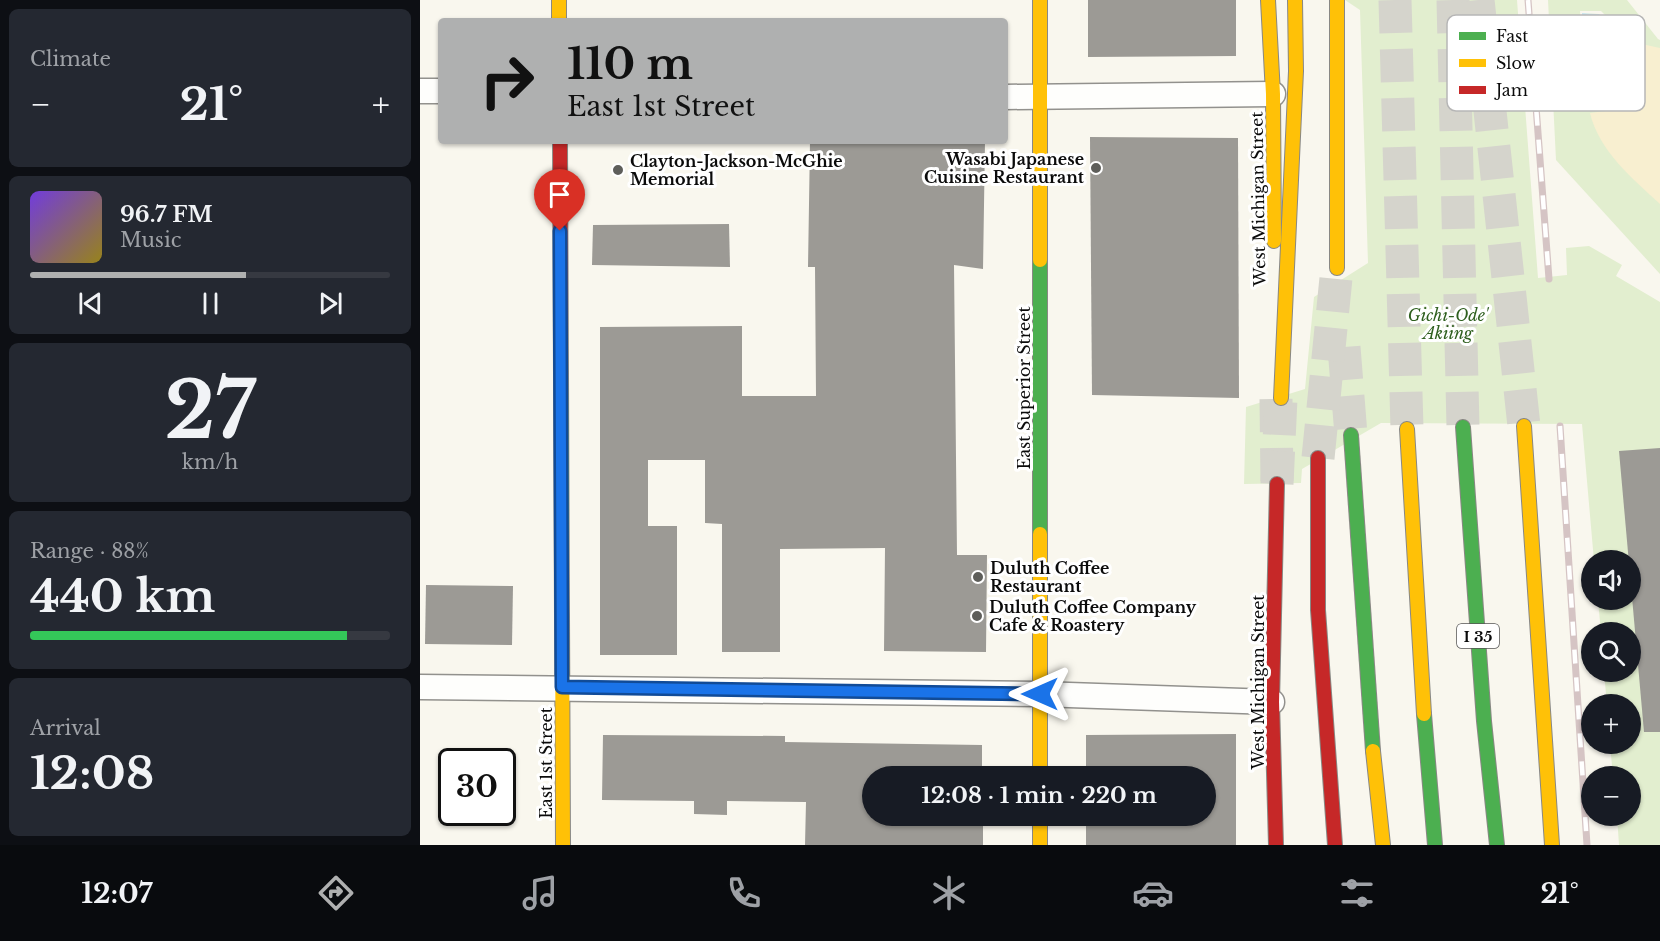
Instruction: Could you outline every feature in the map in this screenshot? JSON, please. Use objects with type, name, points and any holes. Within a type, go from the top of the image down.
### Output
[{"type":"main road","points":[[559,0],[559,18]]},
{"type":"main road","name":"East Superior Street","points":[[1040,0],[1040,766]]},
{"type":"main road","name":"West Michigan Street","points":[[1268,0],[1273,94],[1279,398],[1296,71],[1295,0]]},
{"type":"main road","points":[[1337,0],[1337,268]]},
{"type":"main road","name":"East 1st Street","points":[[560,144],[563,845]]},
{"type":"main road","points":[[1524,426],[1552,845]]},
{"type":"main road","name":"I 35","points":[[1462,428],[1484,721],[1497,845]]},
{"type":"main road","points":[[1407,429],[1429,791],[1436,845]]},
{"type":"main road","points":[[1351,435],[1367,687],[1383,845]]},
{"type":"main road","points":[[1318,458],[1318,610],[1335,845]]},
{"type":"main road","name":"West Michigan Street","points":[[1276,845],[1272,702],[1277,484]]},
{"type":"main road","points":[[1040,826],[1040,845]]},
{"type":"street","points":[[420,91],[438,91]]},
{"type":"street","points":[[1008,96],[1273,94]]},
{"type":"street","points":[[420,687],[1040,694],[1272,702]]},
{"type":"green space","name":"Gichi-Ode' Akiing","points":[[1345,0],[1517,0],[1518,15],[1447,15],[1447,111],[1525,111],[1538,278],[1567,275],[1566,248],[1589,246],[1622,265],[1616,276],[1660,302],[1660,845],[1619,845],[1618,826],[1641,826],[1641,766],[1612,766],[1611,754],[1641,754],[1641,694],[1606,694],[1605,682],[1641,682],[1641,622],[1600,622],[1599,610],[1641,610],[1641,550],[1593,550],[1582,424],[1381,423],[1302,469],[1301,483],[1244,484],[1246,407],[1305,389],[1314,297],[1368,263],[1360,10]]},
{"type":"green space","points":[[1548,0],[1630,0],[1642,15],[1549,15]]},
{"type":"green space","points":[[1645,18],[1660,37],[1660,274],[1556,160],[1554,111],[1645,111]]},
{"type":"sand","points":[[1645,45],[1660,48],[1660,204],[1628,174],[1609,152],[1594,127],[1590,113],[1645,111]]},
{"type":"water","points":[[1582,13],[1600,15],[1582,15]]},
{"type":"pier","points":[[1627,0],[1660,0],[1660,40],[1645,23],[1645,15],[1639,15]]},
{"type":"pier","points":[[1580,11],[1601,11],[1605,15],[1582,13],[1580,15]]},
{"type":"building","points":[[1088,0],[1236,0],[1236,56],[1088,57]]},
{"type":"building","points":[[1090,137],[1238,138],[1239,398],[1092,395]]},
{"type":"building","points":[[810,144],[985,144],[983,269],[954,265],[957,555],[987,555],[986,652],[884,651],[885,548],[780,549],[780,652],[722,652],[722,524],[705,523],[705,460],[648,460],[648,526],[677,526],[677,655],[600,655],[600,327],[742,326],[742,396],[816,396],[815,267],[808,267]]},
{"type":"building","points":[[729,224],[730,267],[592,265],[593,225]]},
{"type":"building","points":[[1660,448],[1660,732],[1644,732],[1640,682],[1641,622],[1634,622],[1633,610],[1641,610],[1641,550],[1628,550],[1619,451]]},
{"type":"building","points":[[426,585],[513,586],[512,645],[425,644]]},
{"type":"building","points":[[1236,734],[1236,845],[1086,845],[1086,826],[1216,826],[1216,766],[1086,766],[1086,735]]},
{"type":"building","points":[[603,735],[785,736],[785,742],[982,745],[982,766],[862,766],[862,826],[983,826],[983,845],[805,845],[806,802],[727,801],[727,815],[694,814],[694,801],[602,800]]},
{"type":"tunnel","points":[[1395,0],[1407,429]]},
{"type":"tunnel","points":[[1453,0],[1453,15]]},
{"type":"tunnel","points":[[1478,0],[1480,15]]},
{"type":"tunnel","points":[[1456,111],[1463,427]]},
{"type":"tunnel","points":[[1490,111],[1524,426]]},
{"type":"tunnel","points":[[1318,458],[1337,268]]},
{"type":"tunnel","points":[[1344,347],[1351,435]]},
{"type":"tunnel","points":[[1277,484],[1281,398]]},
{"type":"tunnel","points":[[1276,399],[1277,484]]},
{"type":"railway","points":[[1528,0],[1529,15]]},
{"type":"railway","points":[[1536,111],[1549,279]]},
{"type":"railway","points":[[1560,426],[1587,845]]},
{"type":"traffic: fast","points":[[1040,260],[1040,534]]},
{"type":"traffic: fast","points":[[561,375],[562,617]]},
{"type":"traffic: fast","points":[[1463,427],[1484,721],[1497,845]]},
{"type":"traffic: fast","points":[[1351,435],[1373,751]]},
{"type":"traffic: fast","points":[[1424,714],[1435,845]]},
{"type":"traffic: slow","points":[[559,0],[559,18]]},
{"type":"traffic: slow","points":[[1040,0],[1040,260]]},
{"type":"traffic: slow","points":[[1268,0],[1273,94],[1274,241]]},
{"type":"traffic: slow","points":[[1281,398],[1296,71],[1295,0]]},
{"type":"traffic: slow","points":[[1337,0],[1337,268]]},
{"type":"traffic: slow","points":[[1524,426],[1552,845]]},
{"type":"traffic: slow","points":[[1407,429],[1424,714]]},
{"type":"traffic: slow","points":[[1040,534],[1040,766]]},
{"type":"traffic: slow","points":[[562,617],[563,845]]},
{"type":"traffic: slow","points":[[1373,751],[1383,845]]},
{"type":"traffic: slow","points":[[1040,826],[1040,845]]},
{"type":"traffic: jam","points":[[560,144],[561,375]]},
{"type":"traffic: jam","points":[[1318,458],[1318,610],[1335,845]]},
{"type":"traffic: jam","points":[[1276,845],[1272,702],[1277,484]]},
{"type":"place","name":"Wasabi Japanese Cuisine Restaurant","points":[[1096,168]]},
{"type":"place","name":"Clayton-Jackson-McGhie Memorial","points":[[618,170]]},
{"type":"place","name":"Duluth Coffee Restaurant","points":[[978,577]]},
{"type":"place","name":"Duluth Coffee Company Cafe & Roastery","points":[[977,616]]},
{"type":"route","points":[[560,231],[562,687],[1040,694]]}]
